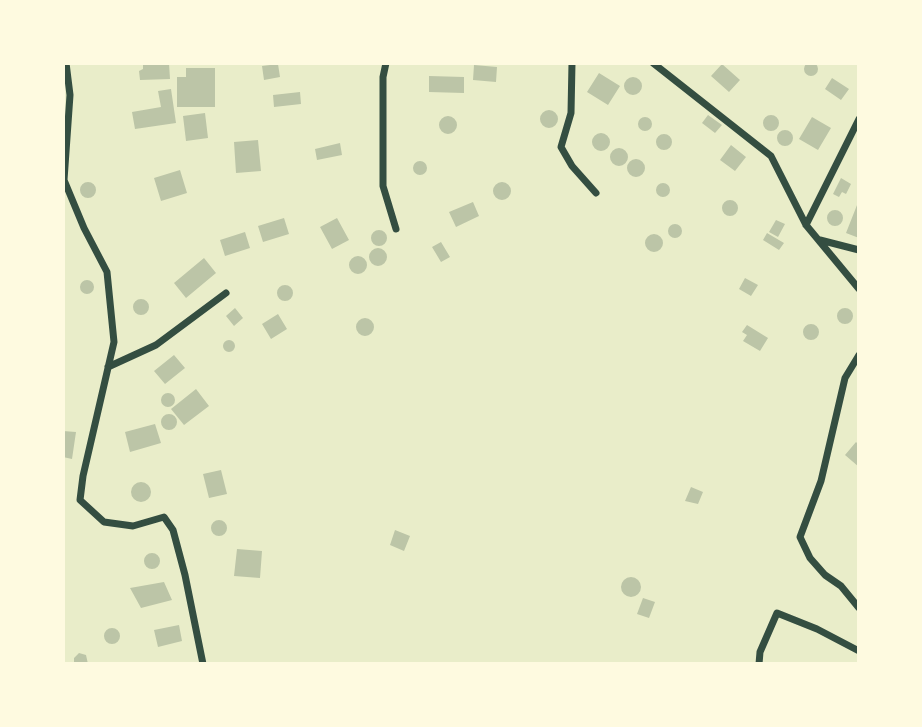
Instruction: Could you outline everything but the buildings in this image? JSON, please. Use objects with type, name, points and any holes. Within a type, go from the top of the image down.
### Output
[{"type":"street","points":[[66,63],[70,95],[64,180],[84,228],[107,272],[114,342],[83,476],[80,500],[104,522],[133,526],[164,517],[173,530],[185,575],[203,664]]},
{"type":"street","points":[[386,63],[383,77],[383,186],[396,229]]},
{"type":"street","points":[[572,63],[571,113],[562,147],[572,166],[596,193]]},
{"type":"street","points":[[653,63],[771,156],[806,225],[859,289]]},
{"type":"street","points":[[806,225],[859,119]]},
{"type":"street","points":[[820,239],[859,250]]},
{"type":"street","points":[[108,367],[156,345],[226,293]]},
{"type":"street","points":[[859,355],[845,378],[821,481],[800,537],[810,558],[825,575],[841,586],[859,608]]},
{"type":"street","points":[[759,664],[761,652],[777,614],[817,629],[859,651]]}]
